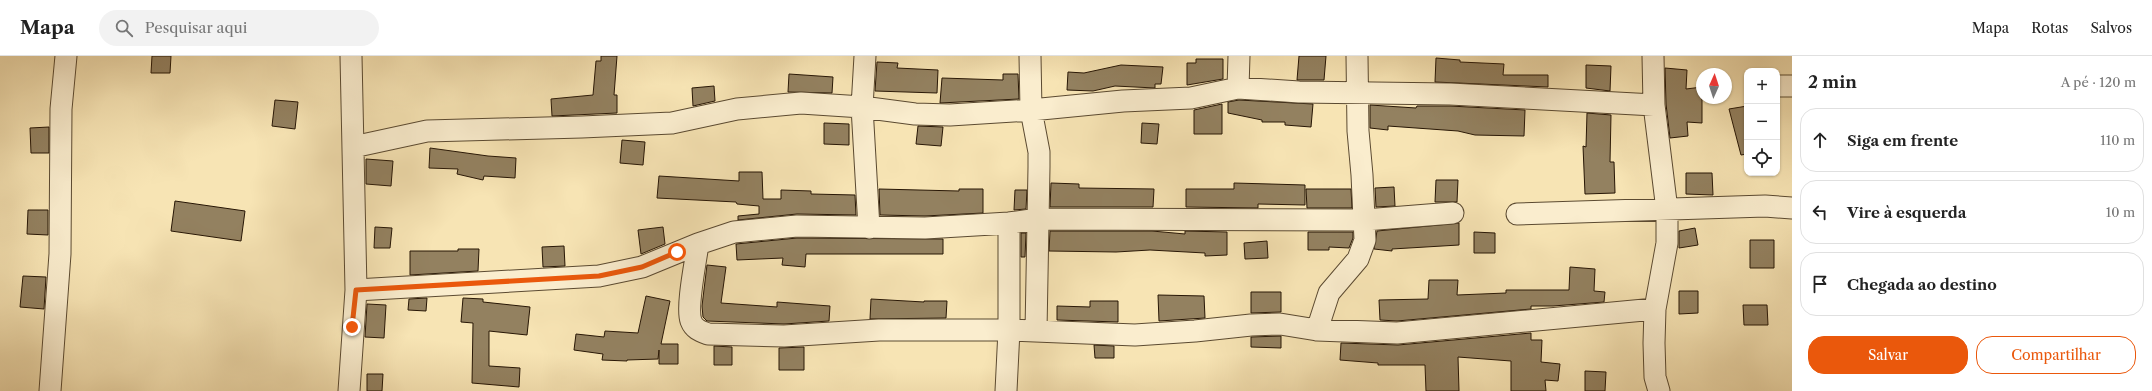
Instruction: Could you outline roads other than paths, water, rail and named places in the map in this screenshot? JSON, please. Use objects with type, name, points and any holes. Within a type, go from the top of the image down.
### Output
[{"type":"street","points":[[50,391],[60,254],[61,109],[66,56]]},
{"type":"street","points":[[349,391],[356,290],[351,56]]},
{"type":"street","points":[[865,56],[862,106],[869,228]]},
{"type":"street","points":[[1030,56],[1031,110],[1038,152],[1036,331]]},
{"type":"street","points":[[1238,88],[1239,56]]},
{"type":"street","points":[[1317,330],[1329,293],[1358,259],[1365,240],[1365,220],[1356,92],[1357,56]]},
{"type":"street","points":[[1653,56],[1654,105],[1667,210],[1667,243],[1655,309],[1655,377],[1659,391]]},
{"type":"street","points":[[1780,86],[1792,86]]},
{"type":"street","points":[[353,147],[427,131],[582,127],[672,122],[737,109],[801,103],[862,106],[915,114],[950,115],[1031,110],[1123,101],[1191,98],[1238,88],[1298,92],[1450,94],[1654,105]]},
{"type":"street","points":[[1517,214],[1765,206],[1792,208]]},
{"type":"street","points":[[356,290],[599,276],[642,267],[698,244],[734,232],[797,226],[869,228],[1010,224],[1038,219],[1365,220],[1453,213]]},
{"type":"street","points":[[1006,391],[1009,330],[1010,224]]},
{"type":"street","points":[[698,244],[690,307],[691,321],[698,330],[708,334],[784,336],[879,330],[1009,330],[1135,335],[1280,324],[1317,330],[1397,333],[1655,309]]}]
